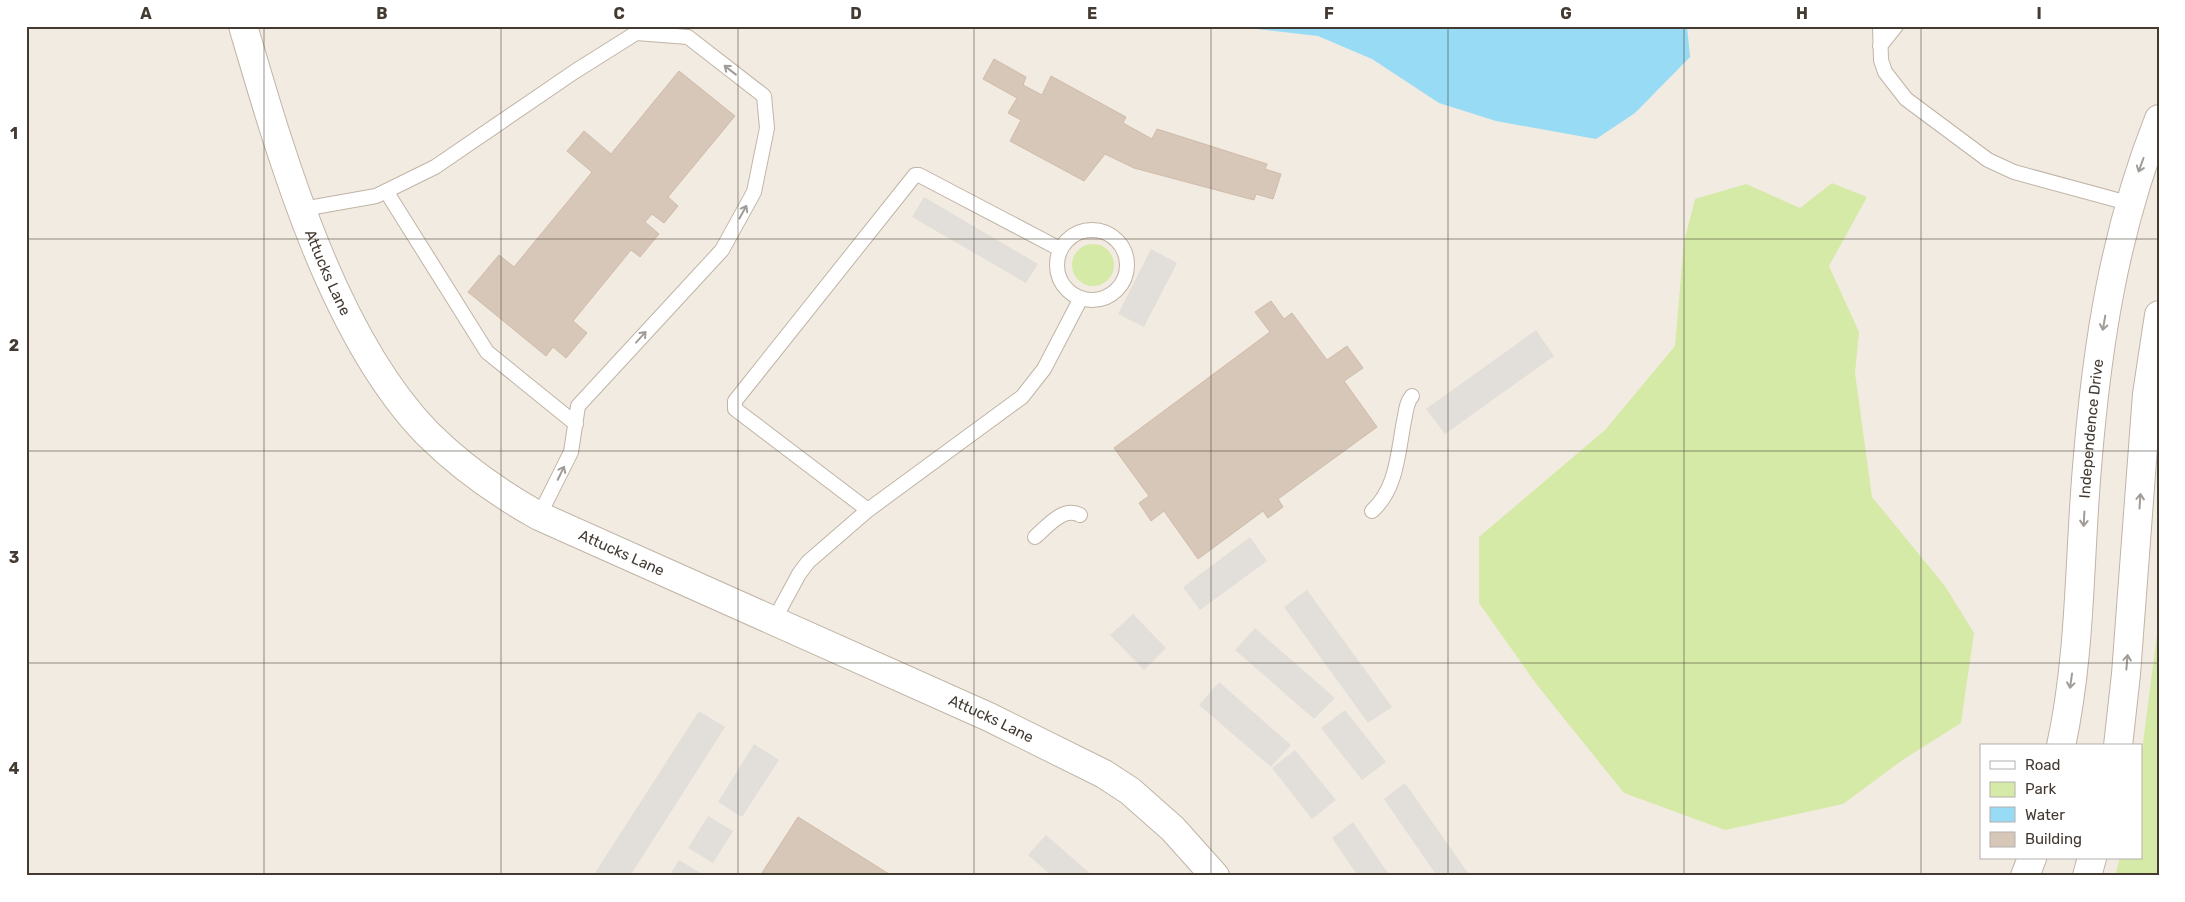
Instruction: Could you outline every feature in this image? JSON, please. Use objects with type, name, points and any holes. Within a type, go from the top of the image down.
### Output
[{"type":"street","name":"Attucks Lane","points":[[244,26],[262,92],[303,209],[347,314],[365,348],[405,407],[426,432],[479,479],[539,516],[989,717],[1104,774],[1130,791],[1173,829],[1215,876]]},
{"type":"street","name":"Independence Drive","points":[[2061,744],[2079,607],[2087,468],[2101,339],[2114,265],[2128,203],[2159,119]]},
{"type":"street","points":[[2118,744],[2127,664],[2147,394],[2159,315]]},
{"type":"street","points":[[2025,876],[2031,860]]},
{"type":"street","points":[[2087,876],[2091,860]]},
{"type":"lane","points":[[1880,26],[1880,46],[1886,72],[1906,100],[1988,160],[2014,172],[2128,203]]},
{"type":"lane","points":[[1880,46],[1896,26]]},
{"type":"lane","points":[[303,209],[376,196],[434,167],[574,72],[636,33],[688,37],[764,96],[767,128],[754,192],[722,250],[578,406],[571,452],[539,516]]},
{"type":"lane","points":[[868,510],[738,413],[734,405],[735,401],[915,175],[919,175],[1060,250]]},
{"type":"lane","points":[[386,191],[487,352],[576,424]]},
{"type":"lane","points":[[1084,230],[1096,230],[1107,233],[1117,240],[1124,249],[1127,272],[1115,292],[1099,299],[1081,298],[1063,285],[1058,275],[1057,264],[1060,250],[1073,235],[1084,230]]},
{"type":"lane","points":[[773,622],[799,574],[808,562],[868,510],[1022,397],[1044,369],[1081,298]]},
{"type":"lane","points":[[1372,511],[1384,500],[1392,483],[1406,408],[1412,396]]},
{"type":"lane","points":[[1035,537],[1065,512],[1074,512],[1080,515]]},
{"type":"green space","points":[[1832,183],[1867,197],[1829,266],[1859,332],[1855,373],[1872,497],[1945,586],[1974,633],[1961,723],[1904,759],[1843,804],[1725,830],[1624,793],[1537,685],[1479,603],[1479,537],[1605,430],[1675,346],[1684,242],[1695,199],[1746,184],[1800,208]]},
{"type":"green space","points":[[1089,244],[1097,244],[1108,250],[1114,265],[1108,280],[1097,286],[1089,286],[1078,280],[1072,269],[1072,261],[1078,250]]},
{"type":"green space","points":[[2159,618],[2159,876],[2115,876],[2119,860],[2142,860],[2142,751]]},
{"type":"shaded area","points":[[924,197],[1038,264],[1026,283],[912,217]]},
{"type":"shaded area","points":[[1151,249],[1177,263],[1144,327],[1118,314]]},
{"type":"shaded area","points":[[1536,330],[1554,356],[1445,434],[1426,409]]},
{"type":"shaded area","points":[[1250,537],[1267,561],[1200,610],[1183,587]]},
{"type":"shaded area","points":[[1307,590],[1392,707],[1368,723],[1284,607]]},
{"type":"shaded area","points":[[1133,614],[1166,648],[1144,670],[1110,635]]},
{"type":"shaded area","points":[[1255,628],[1335,698],[1314,719],[1235,650]]},
{"type":"shaded area","points":[[1219,682],[1291,745],[1271,767],[1199,705]]},
{"type":"shaded area","points":[[1345,710],[1386,762],[1362,780],[1321,728]]},
{"type":"shaded area","points":[[699,711],[725,727],[630,876],[593,876]]},
{"type":"shaded area","points":[[754,744],[779,760],[742,817],[718,802]]},
{"type":"shaded area","points":[[1295,750],[1336,800],[1312,819],[1272,768]]},
{"type":"shaded area","points":[[1405,783],[1470,876],[1437,876],[1384,799]]},
{"type":"shaded area","points":[[708,816],[733,831],[713,863],[688,848]]},
{"type":"shaded area","points":[[1353,822],[1390,876],[1358,876],[1332,838]]},
{"type":"shaded area","points":[[1046,835],[1093,876],[1052,876],[1028,855]]},
{"type":"shaded area","points":[[679,860],[704,875],[704,876],[669,876]]},
{"type":"water","points":[[1230,26],[1687,26],[1690,57],[1635,113],[1596,139],[1496,121],[1439,103],[1372,59],[1318,36]]},
{"type":"building","points":[[994,59],[1026,77],[1023,85],[1042,95],[1051,76],[1126,117],[1123,123],[1152,139],[1157,129],[1267,164],[1265,169],[1281,174],[1273,199],[1256,194],[1254,200],[1134,168],[1105,154],[1084,181],[1010,141],[1021,120],[1008,113],[1017,98],[983,79]]},
{"type":"building","points":[[679,71],[735,116],[668,197],[678,206],[664,223],[652,214],[645,222],[659,234],[640,257],[631,250],[573,321],[587,333],[566,358],[553,347],[546,356],[468,292],[499,255],[514,267],[592,172],[567,151],[584,131],[611,154]]},
{"type":"building","points":[[1271,301],[1284,319],[1292,313],[1327,360],[1347,346],[1363,368],[1344,381],[1377,427],[1278,499],[1283,507],[1268,518],[1263,511],[1198,559],[1164,511],[1151,521],[1139,503],[1149,496],[1114,448],[1270,332],[1255,312]]},
{"type":"building","points":[[798,817],[889,874],[888,876],[760,876]]}]
